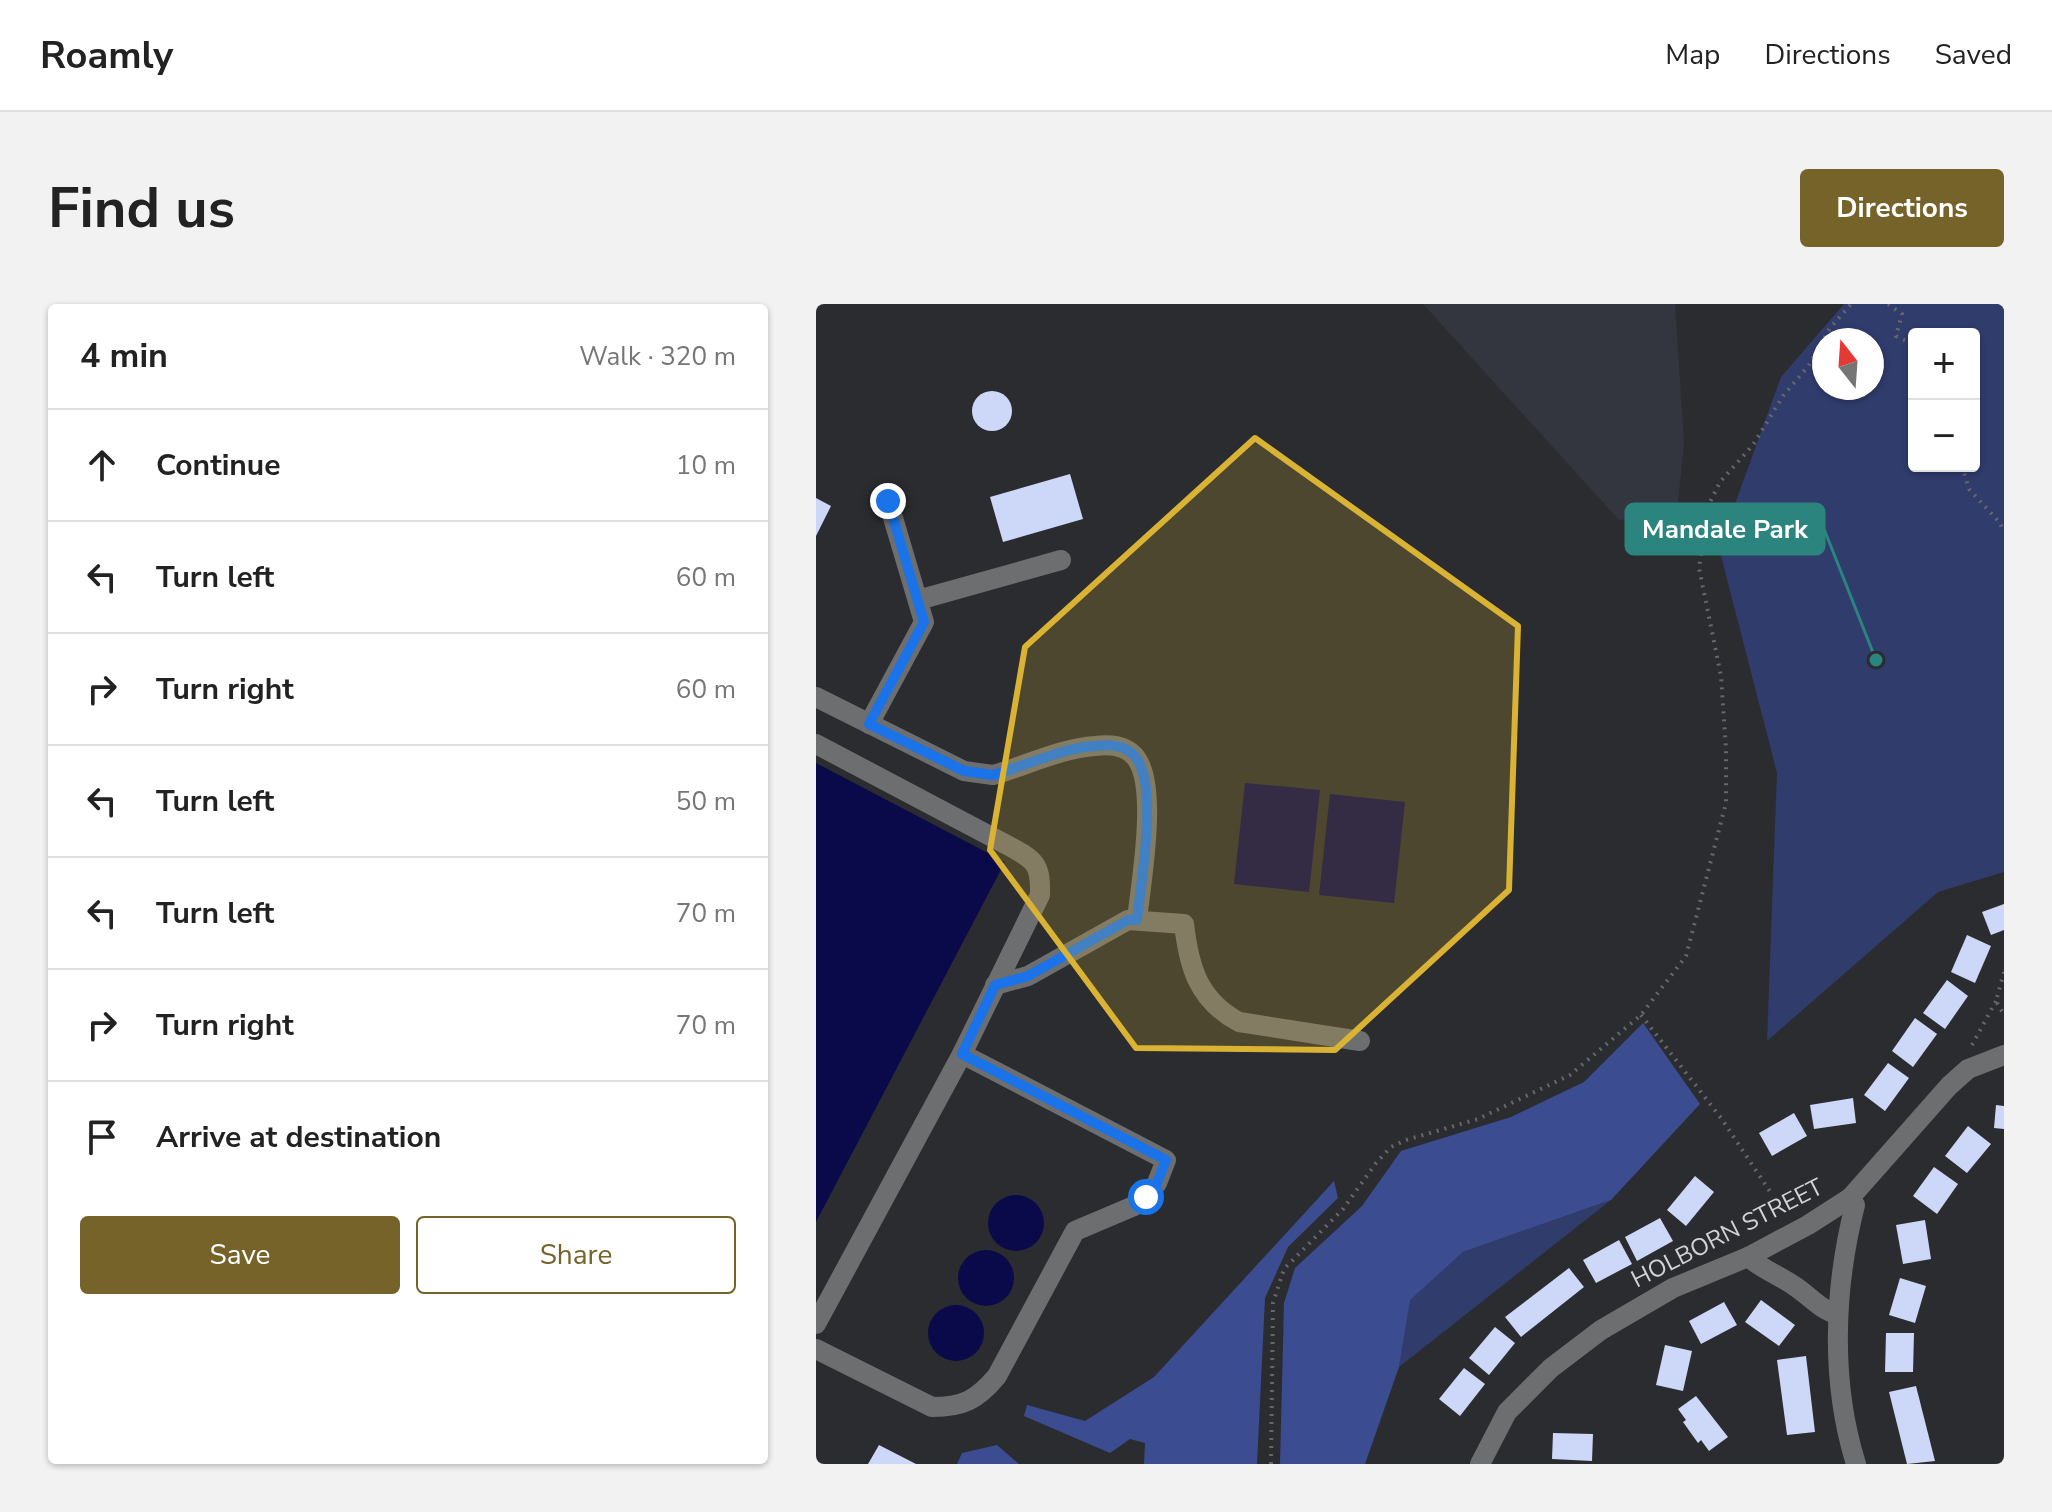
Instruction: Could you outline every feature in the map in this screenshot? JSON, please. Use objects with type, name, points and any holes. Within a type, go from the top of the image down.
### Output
[{"type":"street","points":[[869,724],[924,622],[888,501]]},
{"type":"street","points":[[918,600],[1061,560]]},
{"type":"street","points":[[816,697],[964,771],[978,774],[1007,771],[1086,747],[1122,746],[1138,759],[1146,781],[1148,802],[1137,920]]},
{"type":"street","points":[[816,744],[1029,857],[1038,867],[1040,895],[962,1054],[816,1324]]},
{"type":"street","points":[[995,985],[1028,976],[1128,920],[1184,924],[1188,957],[1197,979],[1208,998],[1224,1014],[1239,1022],[1360,1041]]},
{"type":"street","points":[[816,1349],[932,1407],[953,1407],[969,1401],[983,1392],[997,1376],[1075,1231],[1134,1206],[1157,1183],[1166,1160],[962,1054]]},
{"type":"street","name":"HOLBORN STREET","points":[[1480,1464],[1507,1412],[1551,1368],[1601,1330],[1673,1288],[1748,1257],[1850,1198],[1949,1086],[1968,1069],[2004,1055]]},
{"type":"street","points":[[1850,1198],[1855,1205],[1843,1251],[1837,1314],[1846,1433],[1856,1464]]},
{"type":"street","points":[[1748,1257],[1795,1286],[1827,1311],[1837,1314]]},
{"type":"path","points":[[1271,1464],[1273,1303],[1284,1269],[1343,1209],[1391,1147],[1478,1119],[1570,1075],[1641,1015],[1686,956],[1726,803],[1721,676],[1699,568],[1708,506],[1720,482],[1753,445],[1783,396],[1809,365],[1830,328],[1851,304]]},
{"type":"path","points":[[1888,304],[1902,314],[1896,336],[1908,342]]},
{"type":"path","points":[[1964,472],[1969,489],[2000,523],[2004,532]]},
{"type":"path","points":[[2004,972],[1996,999],[2004,1015]]},
{"type":"path","points":[[1968,1069],[1964,1059],[2004,988]]},
{"type":"path","points":[[1996,999],[2004,998]]},
{"type":"path","points":[[1641,1015],[1721,1118],[1796,1232]]},
{"type":"highlighted area","points":[[1255,438],[1518,626],[1509,890],[1335,1050],[1136,1048],[990,850],[1025,647]]},
{"type":"shaded area","points":[[1423,304],[1675,304],[1684,443],[1677,513],[1619,520]]},
{"type":"shaded area","points":[[1844,304],[2004,304],[2004,872],[1938,892],[1767,1041],[1777,773],[1719,548],[1781,377],[1812,341],[1812,400],[1884,400],[1884,328],[1823,328]]},
{"type":"shaded area","points":[[816,763],[1005,862],[816,1222]]},
{"type":"shaded area","points":[[1245,783],[1320,790],[1309,892],[1234,884]]},
{"type":"shaded area","points":[[1330,794],[1405,802],[1394,903],[1319,895]]},
{"type":"shaded area","points":[[1643,1023],[1700,1104],[1611,1200],[1463,1252],[1410,1300],[1399,1367],[1365,1464],[1280,1464],[1284,1303],[1295,1268],[1362,1206],[1401,1151],[1511,1117],[1584,1082]]},
{"type":"shaded area","points":[[1334,1181],[1338,1198],[1288,1247],[1265,1298],[1257,1464],[1144,1464],[1145,1443],[1130,1439],[1110,1453],[1024,1416],[1027,1405],[1085,1421],[1154,1377]]},
{"type":"shaded area","points":[[1016,1195],[1036,1203],[1044,1223],[1036,1243],[1016,1251],[996,1243],[988,1223],[996,1203]]},
{"type":"shaded area","points":[[1611,1200],[1399,1367],[1409,1300],[1463,1252]]},
{"type":"shaded area","points":[[986,1250],[1006,1258],[1014,1278],[1006,1298],[986,1306],[966,1298],[958,1278],[966,1258]]},
{"type":"shaded area","points":[[956,1305],[976,1313],[984,1333],[976,1353],[956,1361],[936,1353],[928,1333],[936,1313]]},
{"type":"shaded area","points":[[997,1445],[1019,1464],[957,1464],[962,1453]]},
{"type":"building","points":[[992,391],[1006,397],[1012,411],[1006,425],[992,431],[978,425],[972,411],[978,397]]},
{"type":"building","points":[[1070,474],[1083,519],[1003,542],[990,497]]},
{"type":"building","points":[[816,498],[831,506],[816,536]]},
{"type":"building","points":[[2004,904],[2004,930],[1991,935],[1982,912]]},
{"type":"building","points":[[1967,935],[1991,946],[1975,983],[1951,972]]},
{"type":"building","points":[[1947,980],[1968,996],[1945,1029],[1923,1013]]},
{"type":"building","points":[[1915,1018],[1937,1034],[1913,1067],[1892,1051]]},
{"type":"building","points":[[1888,1063],[1909,1078],[1885,1111],[1864,1095]]},
{"type":"building","points":[[1853,1098],[1856,1123],[1814,1129],[1810,1105]]},
{"type":"building","points":[[1996,1105],[2004,1106],[2004,1129],[1994,1128]]},
{"type":"building","points":[[1794,1113],[1807,1136],[1772,1156],[1759,1133]]},
{"type":"building","points":[[1968,1126],[1991,1144],[1967,1173],[1945,1156]]},
{"type":"building","points":[[1934,1167],[1958,1184],[1937,1214],[1913,1196]]},
{"type":"building","points":[[1695,1176],[1714,1192],[1686,1226],[1667,1210]]},
{"type":"building","points":[[1660,1218],[1673,1241],[1637,1261],[1625,1237]]},
{"type":"building","points":[[1925,1220],[1931,1259],[1903,1264],[1896,1225]]},
{"type":"building","points":[[1619,1240],[1632,1264],[1596,1283],[1583,1260]]},
{"type":"building","points":[[1569,1268],[1584,1287],[1521,1337],[1505,1317]]},
{"type":"building","points":[[1900,1278],[1926,1286],[1915,1323],[1889,1315]]},
{"type":"building","points":[[1761,1300],[1795,1325],[1779,1346],[1745,1322]]},
{"type":"building","points":[[1724,1302],[1737,1325],[1701,1344],[1689,1321]]},
{"type":"building","points":[[1495,1327],[1515,1343],[1489,1375],[1469,1358]]},
{"type":"building","points":[[1886,1333],[1914,1333],[1913,1372],[1885,1372]]},
{"type":"building","points":[[1665,1345],[1692,1351],[1683,1391],[1656,1385]]},
{"type":"building","points":[[1806,1356],[1815,1432],[1787,1435],[1777,1360]]},
{"type":"building","points":[[1464,1368],[1485,1384],[1460,1416],[1439,1399]]},
{"type":"building","points":[[1916,1386],[1935,1461],[1907,1464],[1889,1392]]},
{"type":"building","points":[[1696,1396],[1728,1437],[1709,1451],[1701,1440],[1698,1443],[1678,1409]]},
{"type":"building","points":[[1553,1433],[1593,1434],[1592,1461],[1552,1459]]},
{"type":"building","points":[[879,1445],[916,1464],[868,1464]]},
{"type":"place","name":"Mandale Park","points":[[1876,660]]},
{"type":"route","points":[[888,501],[924,622],[869,724],[964,771],[978,774],[993,775],[1094,746],[1122,746],[1138,759],[1146,781],[1148,802],[1137,920],[1128,920],[1028,976],[995,985],[962,1054],[1166,1160],[1157,1183],[1146,1197]]}]
